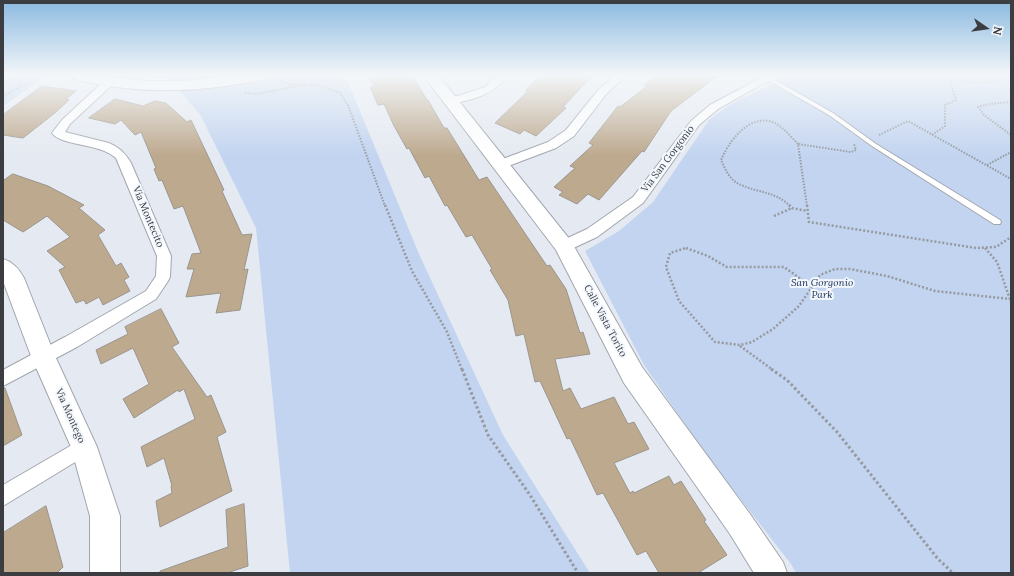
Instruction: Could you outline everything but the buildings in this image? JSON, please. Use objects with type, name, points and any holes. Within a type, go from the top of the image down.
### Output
[{"type":"street","name":"Via Montecito","points":[[3,378],[151,295],[163,277],[164,256],[125,163],[118,152],[103,146],[66,138],[58,133],[66,122],[88,102]]},
{"type":"street","name":"Calle Vista Torito","points":[[450,102],[564,246],[633,375],[740,524],[772,573]]},
{"type":"street","points":[[499,165],[552,145],[570,133],[594,102]]},
{"type":"street","name":"Via San Gorgonio","points":[[564,246],[592,233],[638,200],[695,122],[714,107],[724,102]]},
{"type":"street","name":"Via Montego","points":[[6,276],[84,447],[105,516],[105,573]]},
{"type":"street","points":[[3,496],[84,447]]},
{"type":"lane","points":[[811,102],[874,145],[997,222]]},
{"type":"path","points":[[346,102],[392,225],[412,271],[447,332],[488,435],[530,494],[578,573]]},
{"type":"path","points":[[932,134],[945,126],[945,105],[952,102]]},
{"type":"path","points":[[1011,102],[989,104],[978,107],[984,115],[1011,135]]},
{"type":"path","points":[[807,211],[792,208],[782,198],[738,184],[727,173],[720,160],[724,151],[738,133],[755,122],[760,121],[771,122],[781,127],[798,144],[851,152],[856,150],[855,145],[850,139]]},
{"type":"path","points":[[874,134],[880,135],[908,121],[1011,179]]},
{"type":"path","points":[[798,144],[808,222],[985,248],[996,247],[1011,237]]},
{"type":"path","points":[[986,165],[1011,152]]},
{"type":"path","points":[[774,216],[792,208]]},
{"type":"path","points":[[812,287],[784,267],[727,267],[708,256],[686,248],[670,253],[666,267],[679,301],[715,342],[740,346],[787,380],[837,432],[938,559],[953,573]]},
{"type":"path","points":[[740,346],[752,342],[773,329],[799,306],[820,275],[835,269],[850,269],[887,276],[935,291],[1010,300],[998,262],[985,248]]},
{"type":"green space","points":[[3,102],[9,102],[3,106]]},
{"type":"green space","points":[[189,102],[356,102],[419,254],[503,435],[590,573],[290,573],[256,228],[201,116]]},
{"type":"green space","name":"San Gorgonio Park","points":[[735,102],[1011,102],[1011,573],[796,573],[791,564],[707,456],[644,365],[585,251],[619,231],[653,202],[709,120]]}]
